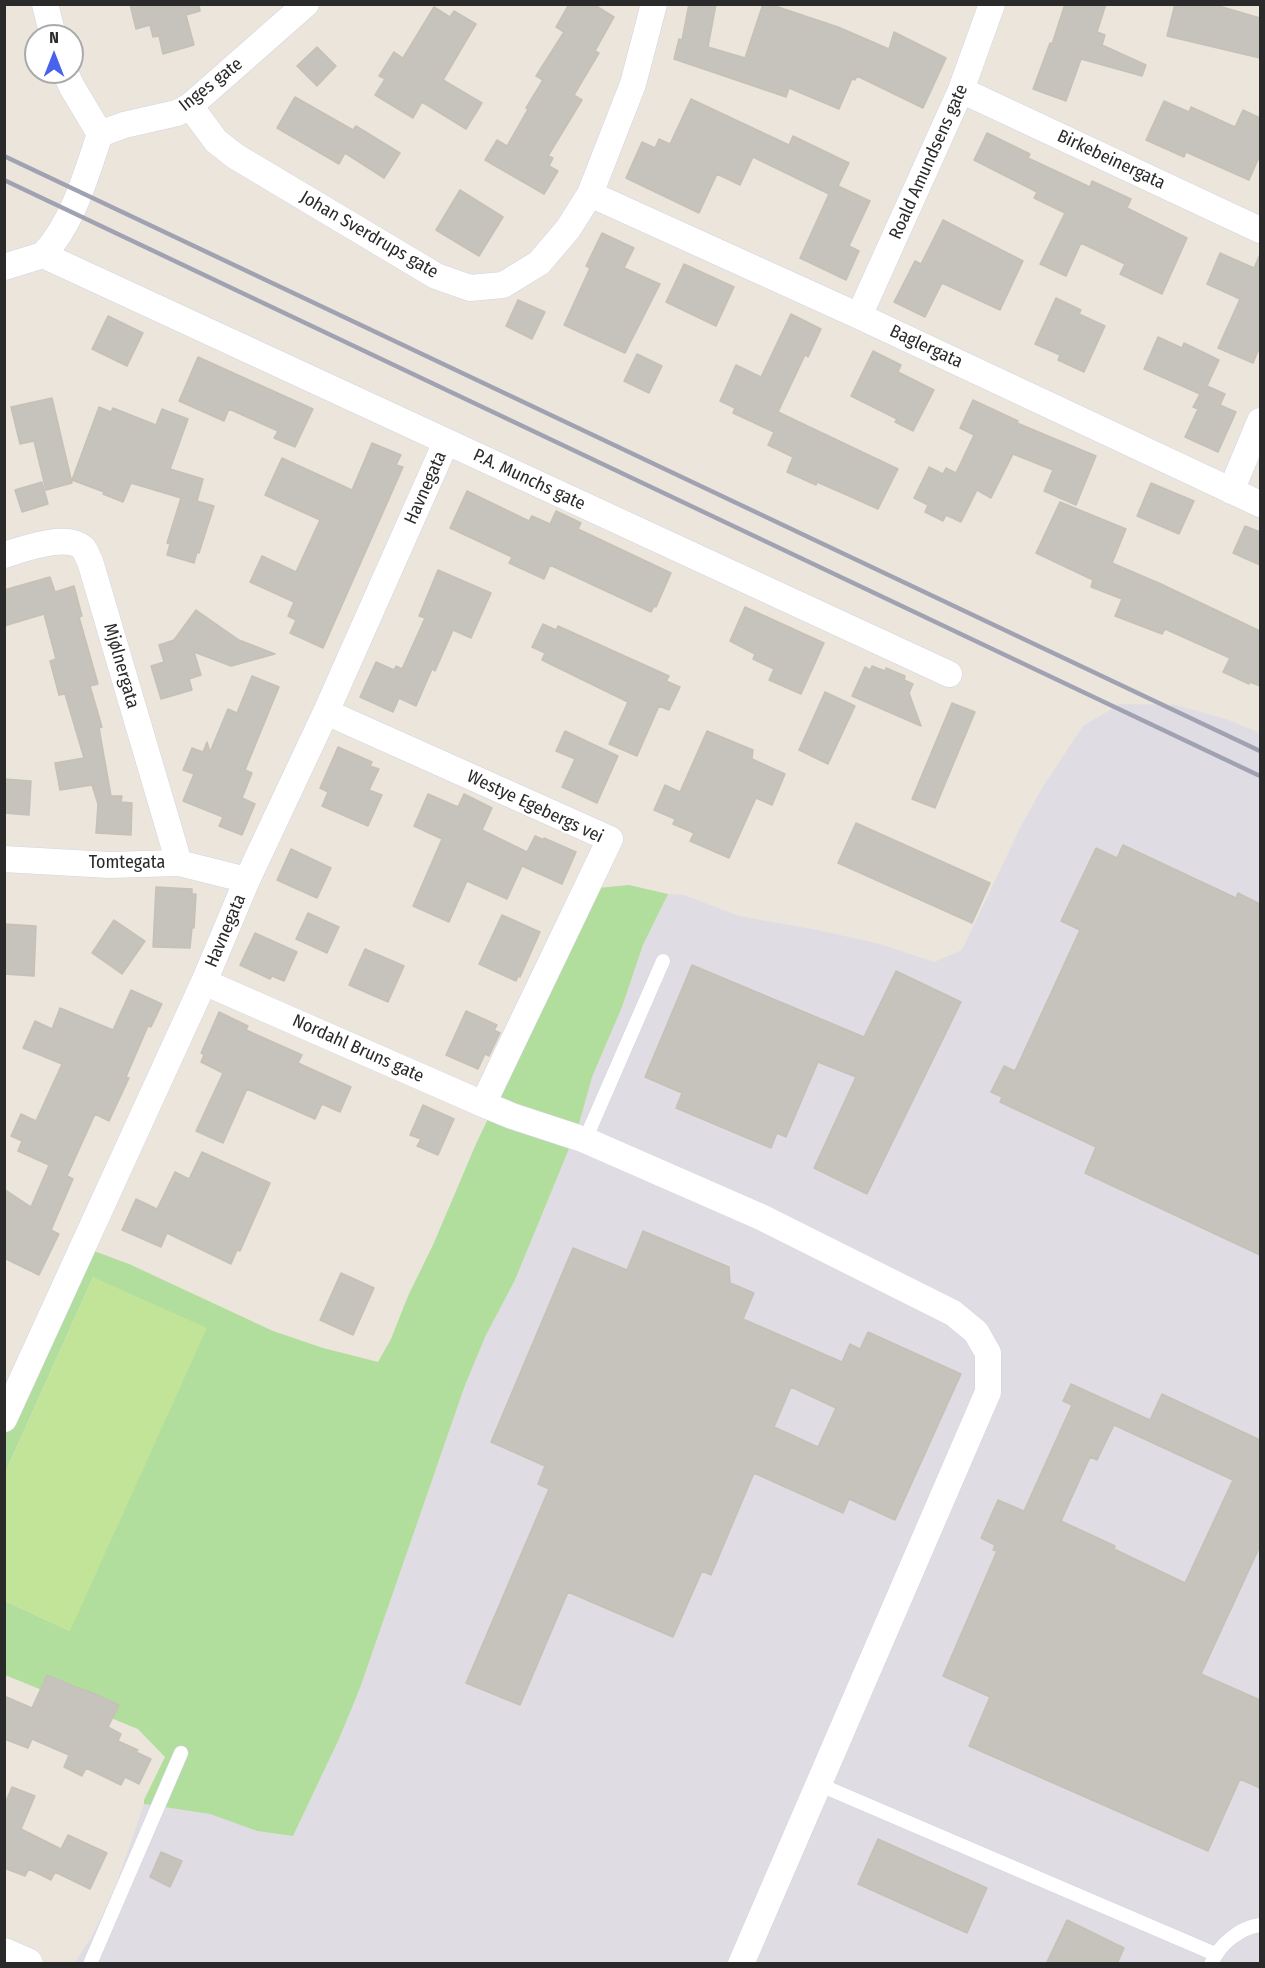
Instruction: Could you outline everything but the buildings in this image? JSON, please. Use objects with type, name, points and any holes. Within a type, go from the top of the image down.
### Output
[{"type":"street","points":[[45,4],[50,24]]},
{"type":"street","name":"Inges gate","points":[[100,134],[124,125],[177,113],[190,106],[306,4]]},
{"type":"street","name":"Johan Sverdrups gate","points":[[190,106],[216,141],[235,156],[436,276],[470,288],[503,285],[539,263],[568,229],[590,194],[633,84],[654,4]]},
{"type":"street","name":"Roald Amundsens gate","points":[[860,316],[961,90],[992,4]]},
{"type":"street","points":[[4,267],[43,255],[57,240],[84,179],[100,134],[71,84]]},
{"type":"street","name":"Birkebeinergata","points":[[961,90],[1260,230]]},
{"type":"street","name":"Baglergata","points":[[590,194],[860,316],[1260,504]]},
{"type":"street","name":"P.A. Munchs gate","points":[[43,255],[949,674]]},
{"type":"street","points":[[1232,490],[1260,421]]},
{"type":"street","name":"Havnegata","points":[[4,1419],[204,982],[247,880],[326,712],[446,442]]},
{"type":"street","name":"Mjølnergata","points":[[4,555],[44,543],[69,542],[83,548],[87,555],[178,863]]},
{"type":"street","name":"Westye Egebergs vei","points":[[326,712],[610,839],[483,1104]]},
{"type":"street","name":"Tomtegata","points":[[4,859],[110,865],[178,863],[247,880]]},
{"type":"street","name":"Nordahl Bruns gate","points":[[204,982],[483,1104],[585,1140],[761,1217],[953,1313],[976,1332],[988,1353],[988,1392],[741,1964]]},
{"type":"street","points":[[4,1954],[27,1964]]},
{"type":"lane","points":[[585,1140],[663,961]]},
{"type":"lane","points":[[90,1964],[181,1753]]},
{"type":"lane","points":[[818,1784],[1213,1959],[1226,1941],[1240,1931],[1260,1924]]},
{"type":"shaded area","points":[[1120,704],[1175,705],[1226,719],[1260,733],[1260,1963],[74,1964],[92,1936],[113,1894],[144,1804],[210,1814],[257,1831],[293,1836],[339,1739],[360,1688],[464,1388],[485,1337],[515,1280],[579,1124],[592,1077],[622,1007],[643,945],[668,894],[684,895],[739,916],[880,944],[934,962],[962,950],[1021,826],[1042,788],[1083,726]]},
{"type":"green space","points":[[629,885],[668,894],[643,945],[622,1007],[592,1077],[579,1124],[515,1280],[485,1337],[464,1388],[360,1688],[339,1739],[293,1836],[257,1831],[210,1814],[144,1804],[165,1757],[138,1729],[5,1675],[5,1601],[70,1631],[93,1277],[5,1473],[5,1433],[27,1375],[94,1251],[129,1264],[273,1331],[323,1348],[378,1362],[391,1339],[476,1144],[598,888]]},
{"type":"green space","points":[[93,1277],[207,1328],[70,1631],[5,1601],[5,1473]]},
{"type":"railway","points":[[4,156],[1260,751]]},
{"type":"railway","points":[[4,180],[1260,776]]}]
